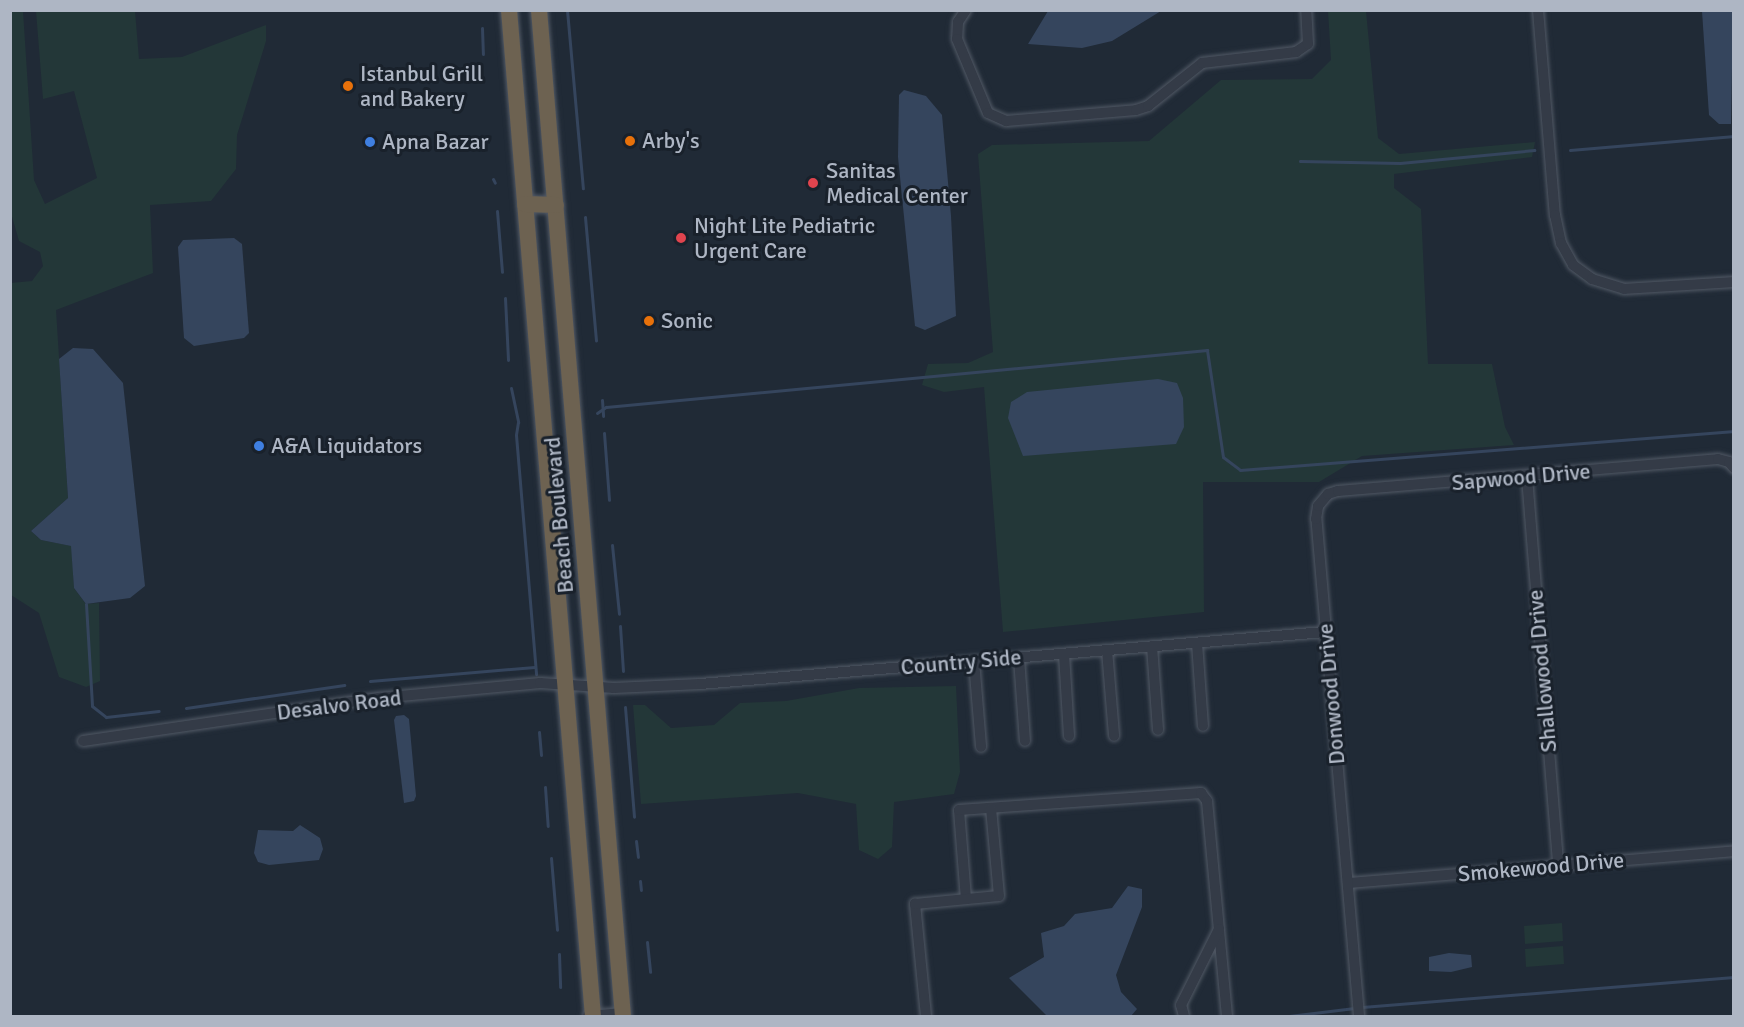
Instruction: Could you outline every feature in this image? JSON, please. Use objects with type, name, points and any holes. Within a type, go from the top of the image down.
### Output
[{"type":"highway","points":[[508,10],[592,1016]]},
{"type":"highway","name":"Beach Boulevard","points":[[539,10],[623,1015]]},
{"type":"highway","points":[[525,204],[556,205]]},
{"type":"street","points":[[966,10],[958,22],[957,39],[988,113],[1006,121],[1137,110],[1148,106],[1209,61],[1296,52],[1308,44],[1306,10]]},
{"type":"street","points":[[1538,10],[1555,215],[1561,243],[1573,265],[1592,279],[1624,289],[1734,282]]},
{"type":"street","name":"Sapwood Drive","points":[[1318,506],[1328,494],[1338,491],[1527,477],[1718,459],[1731,465]]},
{"type":"street","name":"Shallowood Drive","points":[[1527,477],[1558,866]]},
{"type":"street","name":"Donwood Drive","points":[[1318,506],[1325,632],[1359,1016]]},
{"type":"street","name":"Country Side","points":[[596,686],[700,684],[1325,632]]},
{"type":"street","points":[[1197,643],[1203,726]]},
{"type":"street","points":[[1152,646],[1158,730]]},
{"type":"street","points":[[1107,650],[1114,736]]},
{"type":"street","points":[[1064,654],[1069,736]]},
{"type":"street","points":[[1018,658],[1025,741]]},
{"type":"street","points":[[974,661],[981,747]]},
{"type":"street","name":"Desalvo Road","points":[[83,741],[379,698],[565,684],[596,686]]},
{"type":"street","points":[[966,899],[959,810],[1201,793],[1207,801],[1227,1016]]},
{"type":"street","points":[[929,1016],[915,904],[999,896],[991,808]]},
{"type":"street","name":"Smokewood Drive","points":[[1348,883],[1734,851]]},
{"type":"street","points":[[1184,1017],[1181,1005],[1219,928]]},
{"type":"street","points":[[588,1017],[623,1015]]},
{"type":"green space","points":[[11,11],[23,11],[34,180],[45,204],[97,178],[74,91],[43,99],[36,11],[135,11],[139,59],[182,57],[266,25],[266,41],[237,135],[236,169],[211,201],[150,205],[153,273],[56,310],[68,498],[31,531],[41,540],[72,546],[74,588],[86,604],[99,603],[100,681],[86,687],[59,677],[39,613],[11,595],[10,283],[32,281],[43,266],[40,252],[19,241],[11,213]]},
{"type":"green space","points":[[1328,11],[1366,11],[1378,138],[1399,154],[1535,142],[1532,157],[1394,174],[1394,188],[1421,209],[1428,364],[1492,364],[1505,427],[1514,445],[1362,456],[1319,482],[1203,482],[1204,612],[1003,632],[984,387],[944,392],[922,385],[928,364],[968,363],[993,352],[978,154],[992,145],[1149,141],[1221,80],[1312,79],[1331,60]]},
{"type":"green space","points":[[956,686],[960,772],[954,794],[894,802],[892,847],[878,859],[859,850],[856,804],[798,793],[641,804],[633,705],[645,705],[671,728],[714,725],[740,703],[786,701],[859,688]]},
{"type":"green space","points":[[1562,923],[1563,941],[1525,944],[1524,926]]},
{"type":"green space","points":[[1563,946],[1564,964],[1526,967],[1525,949]]},
{"type":"water","points":[[1048,11],[1161,11],[1112,41],[1082,48],[1028,44]]},
{"type":"water","points":[[1702,11],[1733,11],[1731,124],[1719,124],[1709,115]]},
{"type":"water","points":[[904,90],[926,96],[942,115],[951,216],[956,316],[925,330],[915,326],[898,157],[899,95]]},
{"type":"water","points":[[234,238],[242,244],[249,333],[244,338],[194,346],[184,338],[178,247],[183,240]]},
{"type":"water","points":[[73,348],[93,349],[123,383],[145,586],[130,598],[86,604],[74,588],[71,546],[41,540],[31,531],[68,498],[59,359]]},
{"type":"water","points":[[1158,379],[1177,383],[1183,398],[1184,427],[1176,444],[1023,456],[1008,418],[1011,402],[1027,392]]},
{"type":"water","points":[[404,715],[409,719],[416,796],[414,801],[404,803],[394,720],[396,716]]},
{"type":"water","points":[[300,825],[320,838],[323,849],[319,860],[269,865],[258,862],[254,853],[258,830],[293,831]]},
{"type":"water","points":[[1128,886],[1142,889],[1142,907],[1116,975],[1121,992],[1137,1009],[1131,1016],[1047,1016],[1009,978],[1044,957],[1041,933],[1064,926],[1075,914],[1112,908]]},
{"type":"water","points":[[1449,953],[1471,955],[1472,967],[1451,972],[1429,971],[1429,957]]},
{"type":"waterway","points":[[567,10],[583,188]]},
{"type":"waterway","points":[[482,28],[483,54]]},
{"type":"waterway","points":[[1570,150],[1734,136]]},
{"type":"waterway","points":[[1300,161],[1400,163],[1534,150]]},
{"type":"waterway","points":[[493,179],[495,183]]},
{"type":"waterway","points":[[497,211],[502,272]]},
{"type":"waterway","points":[[585,217],[596,341]]},
{"type":"waterway","points":[[505,298],[508,360]]},
{"type":"waterway","points":[[597,413],[606,407],[1207,350],[1223,457],[1240,470],[1734,431]]},
{"type":"waterway","points":[[511,388],[518,422],[516,435],[536,674]]},
{"type":"waterway","points":[[602,400],[603,416]]},
{"type":"waterway","points":[[604,433],[609,500]]},
{"type":"waterway","points":[[612,545],[619,614]]},
{"type":"waterway","points":[[86,604],[92,706],[106,717],[159,711]]},
{"type":"waterway","points":[[620,626],[623,671]]},
{"type":"waterway","points":[[370,681],[534,667]]},
{"type":"waterway","points":[[186,708],[344,685]]},
{"type":"waterway","points":[[625,707],[634,817]]},
{"type":"waterway","points":[[539,732],[541,755]]},
{"type":"waterway","points":[[545,787],[548,826]]},
{"type":"waterway","points":[[636,841],[638,857]]},
{"type":"waterway","points":[[551,858],[557,930]]},
{"type":"waterway","points":[[640,881],[641,890]]},
{"type":"waterway","points":[[647,942],[650,972]]},
{"type":"waterway","points":[[559,954],[560,987]]},
{"type":"waterway","points":[[1362,1007],[1734,977]]},
{"type":"waterway","points":[[1289,1016],[1355,1008]]},
{"type":"place","name":"Istanbul Grill and Bakery","points":[[348,86]]},
{"type":"place","name":"Arby's","points":[[630,141]]},
{"type":"place","name":"Apna Bazar","points":[[370,142]]},
{"type":"place","name":"Sanitas Medical Center","points":[[813,183]]},
{"type":"place","name":"Night Lite Pediatric Urgent Care","points":[[681,238]]},
{"type":"place","name":"Sonic","points":[[649,321]]},
{"type":"place","name":"A&A Liquidators","points":[[259,446]]}]
